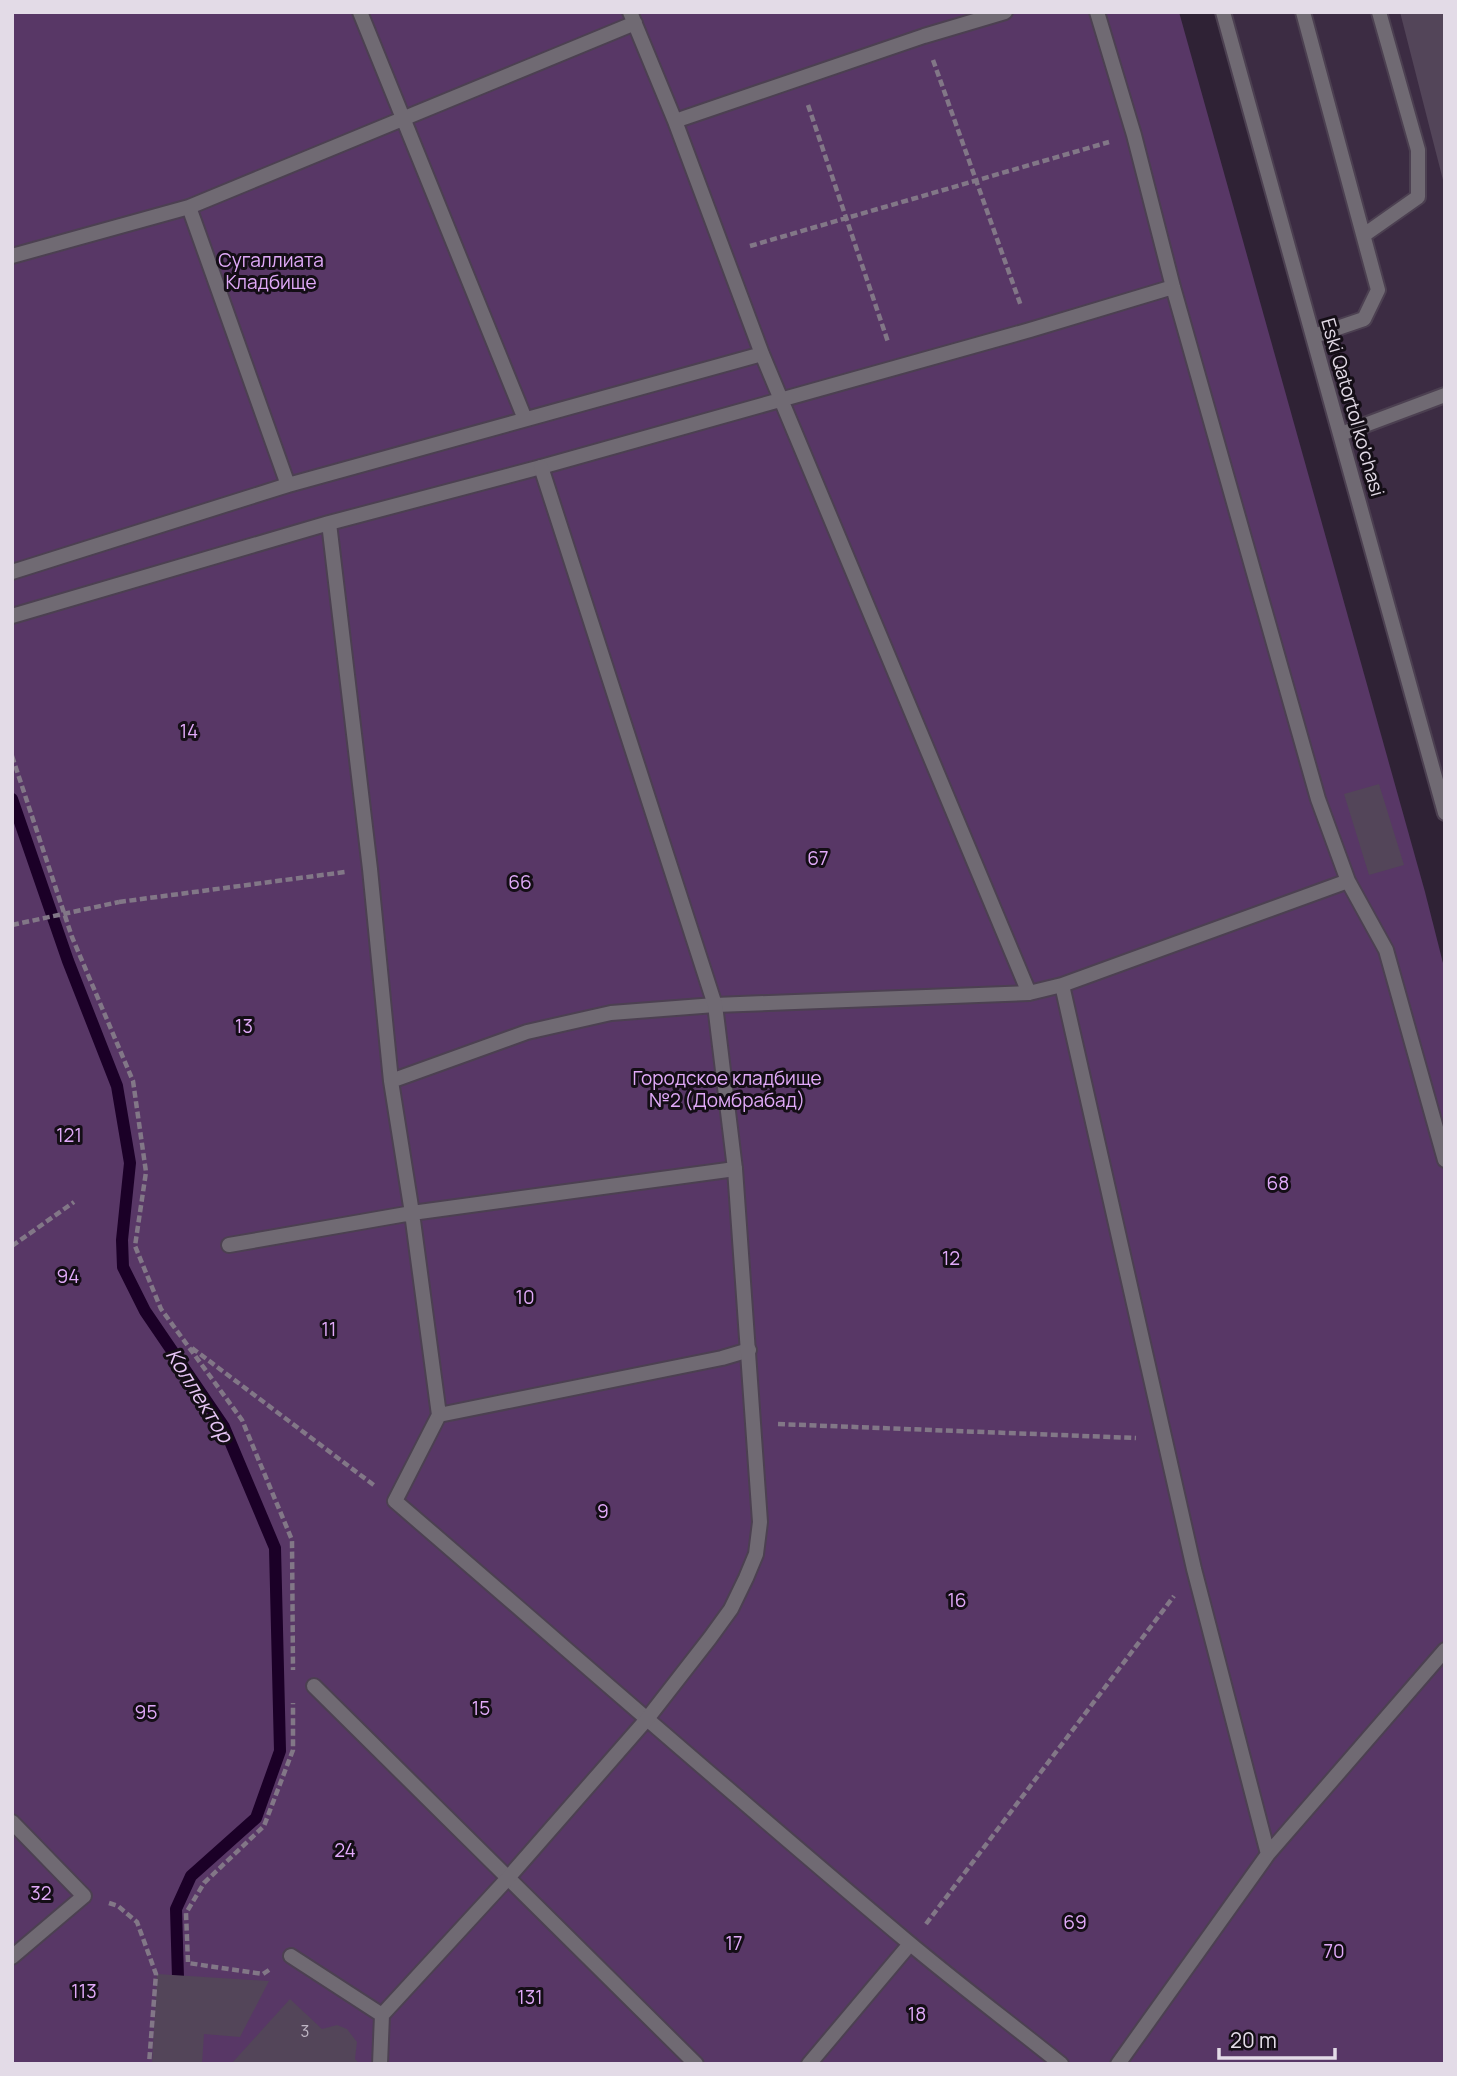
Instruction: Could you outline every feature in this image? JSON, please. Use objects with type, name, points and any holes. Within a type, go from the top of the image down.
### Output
[{"type":"street","points":[[360,12],[525,419]]},
{"type":"street","points":[[674,121],[1005,12]]},
{"type":"street","points":[[1097,12],[1134,135],[1173,287],[1318,799],[1348,881],[1386,950],[1445,1160]]},
{"type":"street","name":"Eski Qatortol ko'chasi","points":[[1223,12],[1445,813]]},
{"type":"street","points":[[1303,12],[1378,290],[1364,319],[1314,336]]},
{"type":"street","points":[[1364,235],[1418,197],[1418,150],[1379,12]]},
{"type":"street","points":[[12,256],[188,207],[405,119],[633,18],[762,354],[1029,993]]},
{"type":"street","points":[[188,207],[288,485]]},
{"type":"street","points":[[12,616],[329,523],[541,467],[1030,330],[1173,287]]},
{"type":"street","points":[[12,572],[288,485],[762,354]]},
{"type":"street","points":[[1341,434],[1445,395]]},
{"type":"street","points":[[380,2064],[382,2015],[508,1878],[647,1719],[731,1609],[755,1554],[760,1522],[735,1169],[715,1005],[541,467]]},
{"type":"street","points":[[329,523],[370,869],[391,1081],[439,1415],[395,1501],[911,1944],[1061,2064]]},
{"type":"street","points":[[391,1081],[527,1032],[599,1016],[715,1005],[1029,993],[1062,985],[1348,881]]},
{"type":"street","points":[[1062,985],[1194,1569],[1268,1854]]},
{"type":"street","points":[[229,1245],[412,1213],[735,1169]]},
{"type":"street","points":[[439,1415],[722,1358],[749,1350]]},
{"type":"street","points":[[1118,2064],[1268,1854],[1445,1650]]},
{"type":"street","points":[[314,1686],[696,2064]]},
{"type":"street","points":[[12,1822],[84,1896],[12,1957]]},
{"type":"street","points":[[809,2064],[911,1944]]},
{"type":"street","points":[[291,1956],[382,2015]]},
{"type":"path","points":[[924,37],[1030,330]]},
{"type":"path","points":[[800,80],[897,367]]},
{"type":"path","points":[[723,254],[1134,135]]},
{"type":"path","points":[[12,756],[72,937],[133,1081],[146,1172],[135,1246],[161,1309],[242,1420],[292,1540],[293,1680]]},
{"type":"path","points":[[12,925],[119,902],[370,869]]},
{"type":"path","points":[[12,1246],[74,1202]]},
{"type":"path","points":[[187,1344],[395,1501]]},
{"type":"path","points":[[805,1423],[1165,1439]]},
{"type":"path","points":[[911,1944],[1194,1569]]},
{"type":"path","points":[[291,1956],[263,1974],[188,1963],[186,1913],[204,1883],[264,1826],[293,1750],[293,1694]]},
{"type":"path","points":[[118,1906],[137,1922],[156,1974],[149,2064]]},
{"type":"shaded area","points":[[1223,12],[1445,12],[1445,813]]},
{"type":"green space","name":"Городское кладбище №2 (Домбрабад)","points":[[12,12],[1179,12],[1445,971],[1445,2064],[12,2064]]},
{"type":"building","points":[[1400,12],[1445,12],[1445,184],[1444,184]]},
{"type":"building","points":[[1379,784],[1404,865],[1369,875],[1344,794]]},
{"type":"building","points":[[157,1974],[269,1981],[240,2037],[204,2034],[202,2064],[152,2064]]},
{"type":"building","points":[[290,1999],[322,2029],[337,2025],[347,2029],[357,2042],[355,2059],[360,2064],[231,2064]]},
{"type":"waterway","name":"Коллектор","points":[[12,799],[68,961],[117,1086],[130,1163],[122,1240],[123,1267],[145,1311],[224,1427],[275,1548],[280,1751],[256,1818],[191,1876],[176,1909],[178,1978]]},
{"type":"park label","name":"Сугаллиата Кладбище","points":[[271,271]]},
{"type":"park label","name":"14","points":[[189,731]]},
{"type":"park label","name":"67","points":[[818,858]]},
{"type":"park label","name":"66","points":[[520,882]]},
{"type":"park label","name":"13","points":[[244,1026]]},
{"type":"park label","name":"121","points":[[69,1135]]},
{"type":"park label","name":"68","points":[[1278,1183]]},
{"type":"park label","name":"12","points":[[951,1258]]},
{"type":"park label","name":"94","points":[[68,1276]]},
{"type":"park label","name":"10","points":[[525,1297]]},
{"type":"park label","name":"11","points":[[329,1329]]},
{"type":"park label","name":"9","points":[[603,1511]]},
{"type":"park label","name":"16","points":[[957,1600]]},
{"type":"park label","name":"15","points":[[481,1708]]},
{"type":"park label","name":"95","points":[[146,1712]]},
{"type":"park label","name":"24","points":[[345,1850]]},
{"type":"park label","name":"32","points":[[41,1893]]},
{"type":"park label","name":"69","points":[[1075,1922]]},
{"type":"park label","name":"17","points":[[734,1943]]},
{"type":"park label","name":"70","points":[[1334,1951]]},
{"type":"park label","name":"113","points":[[84,1991]]},
{"type":"park label","name":"131","points":[[530,1997]]},
{"type":"park label","name":"18","points":[[917,2014]]}]
